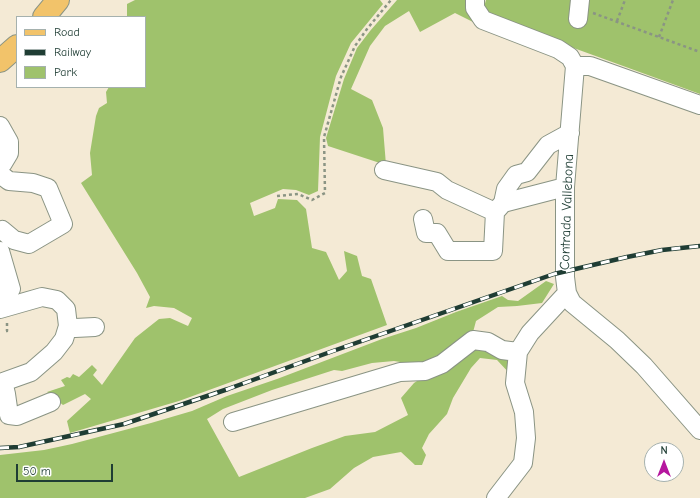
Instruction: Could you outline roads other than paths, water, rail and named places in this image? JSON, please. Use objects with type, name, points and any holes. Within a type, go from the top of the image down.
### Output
[{"type":"main road","points":[[0,61],[16,47]]},
{"type":"main road","points":[[0,67],[16,56]]},
{"type":"street","points":[[475,0],[475,8],[483,20],[558,49],[570,56],[575,66],[590,66],[700,105]]},
{"type":"street","name":"Contrada Vallebona","points":[[567,293],[565,278],[565,187],[575,66]]},
{"type":"street","points":[[0,126],[9,142],[9,153],[4,163],[0,167]]},
{"type":"street","points":[[423,219],[426,233],[437,233],[448,251],[493,251],[499,208],[506,189],[516,175],[527,172],[548,145],[570,133]]},
{"type":"street","points":[[384,170],[436,182],[447,190],[499,208],[565,187]]},
{"type":"street","points":[[0,174],[9,181],[33,183],[48,188],[63,224],[29,244],[14,240],[2,230],[0,231]]},
{"type":"street","points":[[0,251],[11,289],[0,292]]},
{"type":"street","points":[[496,498],[523,463],[526,438],[524,412],[516,383],[518,352],[530,333],[567,293],[572,303],[617,340],[644,366],[700,430]]},
{"type":"street","points":[[0,309],[42,297],[57,300],[66,309],[68,326],[64,339],[54,352],[31,372],[1,382],[6,394],[9,416],[17,416],[51,402]]},
{"type":"street","points":[[68,326],[75,328],[95,327]]},
{"type":"street","points":[[233,422],[400,372],[425,371],[442,364],[473,340],[488,342],[502,350],[518,352]]},
{"type":"railway","points":[[0,448],[19,447],[124,424],[228,389],[554,274],[662,250],[700,246]]}]
